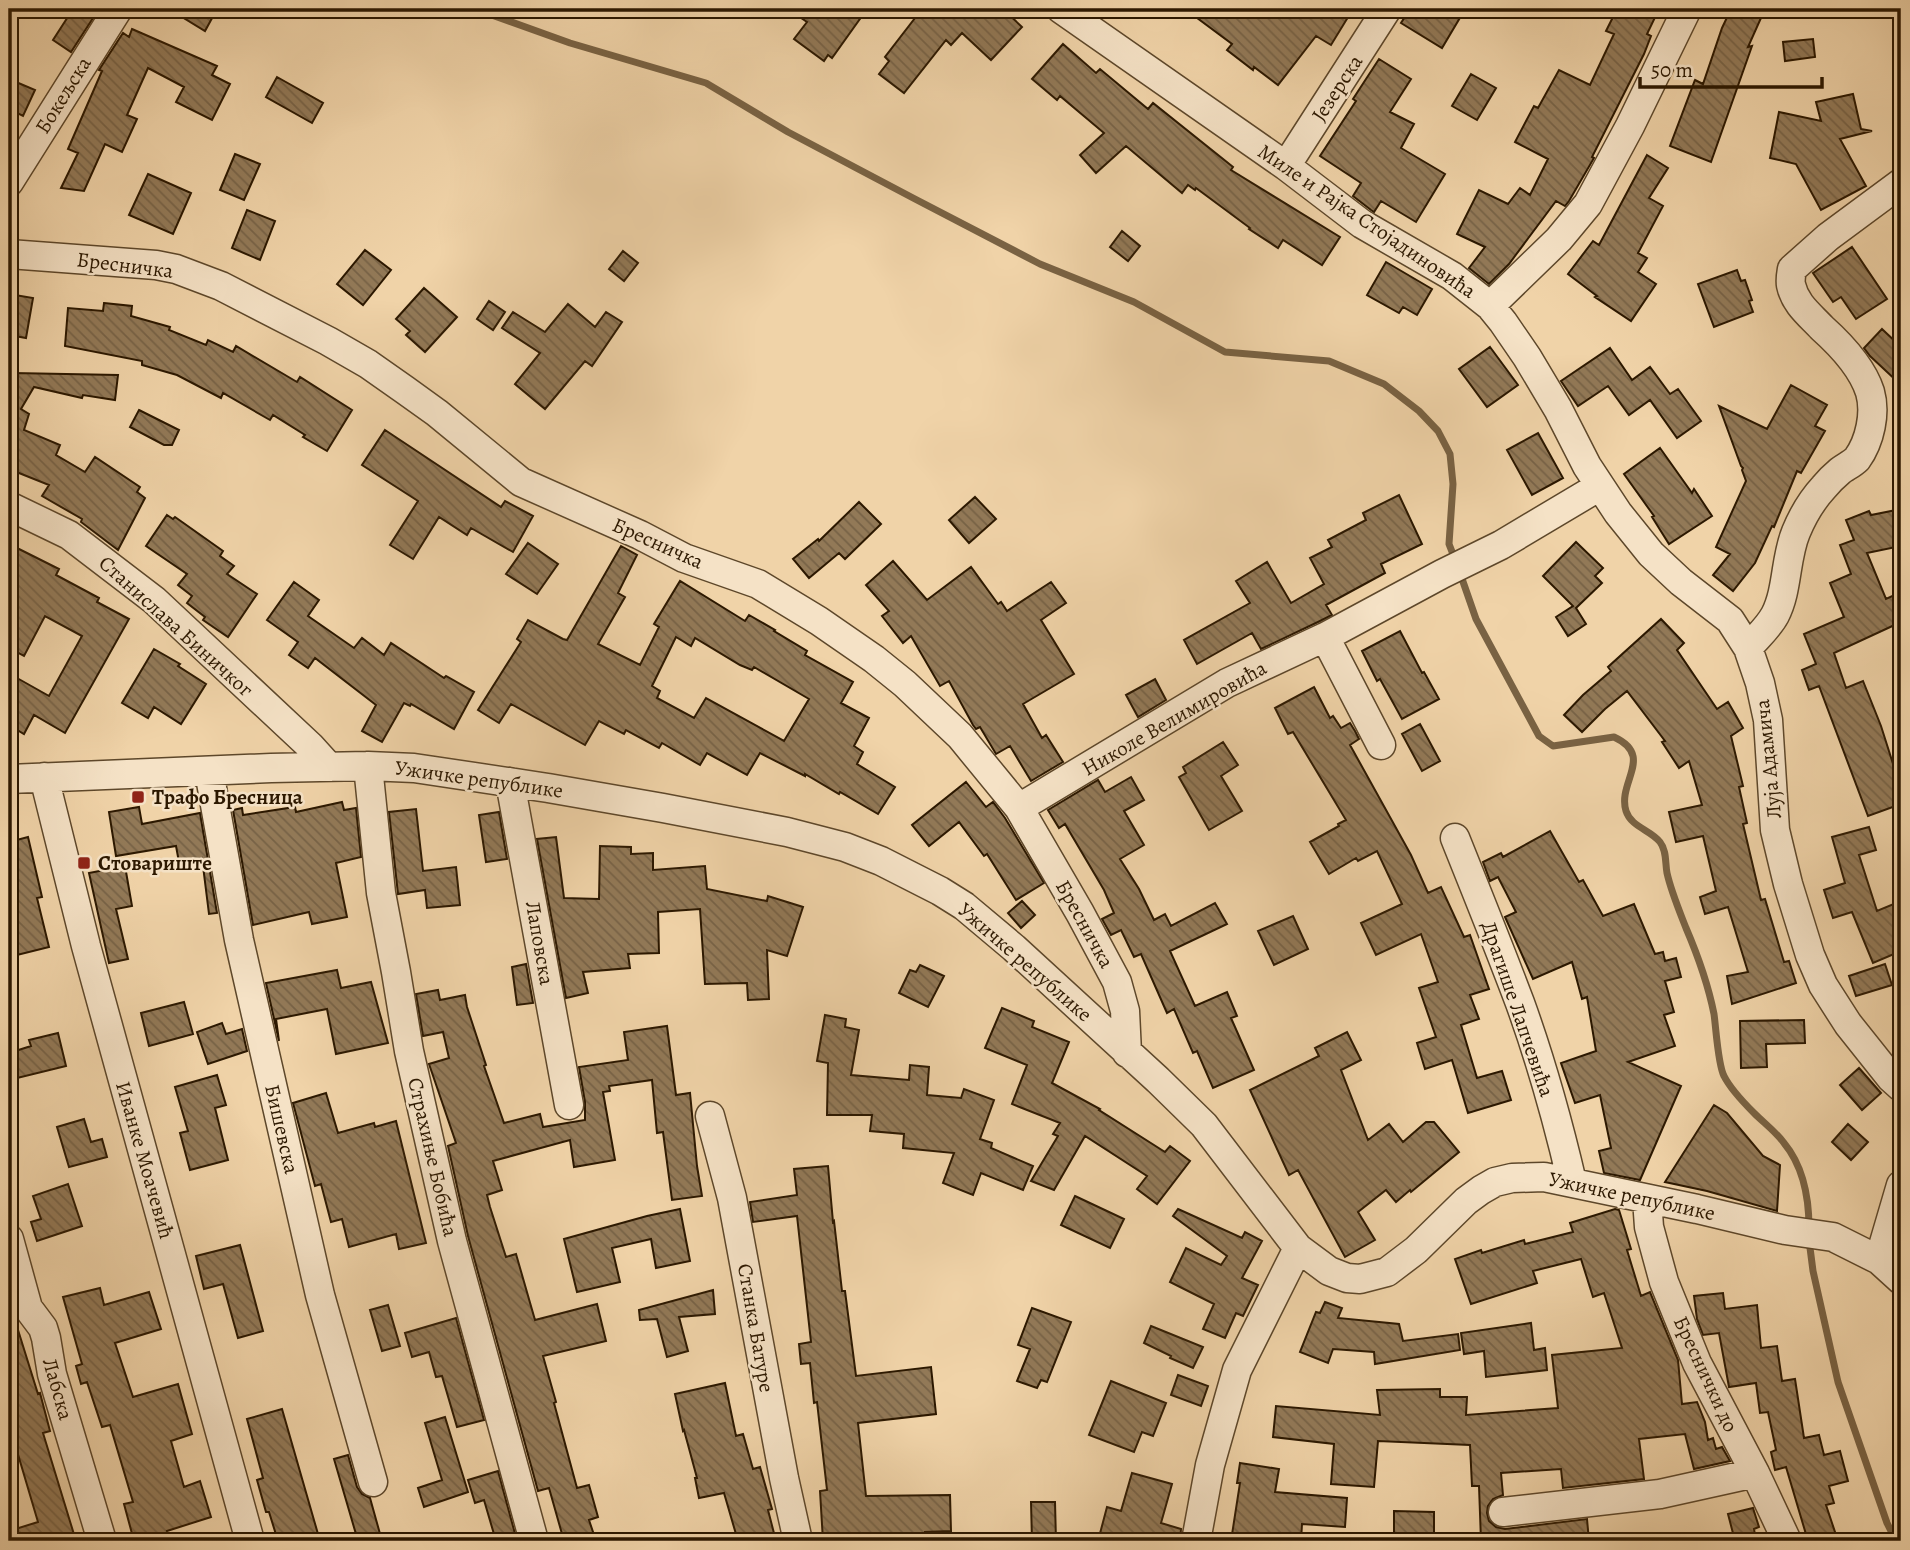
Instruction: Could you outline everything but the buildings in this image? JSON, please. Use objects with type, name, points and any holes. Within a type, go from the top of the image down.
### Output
[{"type":"street","name":"Бокељска","points":[[9,182],[118,9]]},
{"type":"street","name":"Миле и Рајка Стојадиновића","points":[[1061,9],[1286,166],[1362,223],[1452,276],[1490,306],[1533,368],[1600,486],[1632,531],[1651,554],[1681,582],[1730,620],[1748,648]]},
{"type":"street","name":"Језерска","points":[[1286,166],[1387,9]]},
{"type":"street","points":[[1490,306],[1559,239],[1588,204],[1630,126],[1687,9]]},
{"type":"street","points":[[1748,648],[1769,626],[1776,613],[1795,534],[1812,500],[1839,472],[1856,460],[1865,443],[1872,415],[1869,391],[1861,373],[1835,340],[1801,307],[1790,281],[1792,269],[1828,237],[1901,183]]},
{"type":"street","name":"Бресничка","points":[[9,254],[156,265],[176,269],[230,291],[368,364],[437,414],[521,482],[684,558],[758,584],[874,659],[960,736],[1019,808],[1117,982],[1125,1011],[1127,1053]]},
{"type":"street","name":"Николе Велимировића","points":[[1019,808],[1227,683],[1325,637],[1501,545],[1600,486]]},
{"type":"street","name":"Станислава Биничког","points":[[9,506],[69,535],[154,600],[329,767]]},
{"type":"street","points":[[1325,637],[1381,745]]},
{"type":"street","name":"Луја Адамича","points":[[1748,648],[1760,683],[1768,720],[1776,830],[1791,896],[1810,955],[1823,985],[1848,1024],[1901,1087]]},
{"type":"street","name":"Страхиње Бобића","points":[[368,766],[381,893],[409,1051],[452,1241],[534,1541]]},
{"type":"street","name":"Ужичке републике","points":[[9,779],[329,767],[414,768],[663,808],[786,832],[845,847],[871,856],[964,906],[1014,948],[1204,1125],[1298,1248],[1329,1271],[1360,1279],[1387,1272],[1398,1265],[1466,1201],[1495,1182],[1511,1178],[1544,1177],[1785,1230],[1833,1237],[1879,1260],[1901,1280]]},
{"type":"street","name":"Бишевска","points":[[209,771],[239,940],[317,1283],[373,1482]]},
{"type":"street","name":"Иванке Моачевић","points":[[44,777],[86,946],[250,1541]]},
{"type":"street","name":"Лаповска","points":[[510,782],[569,1105]]},
{"type":"street","name":"Драгише Лапчевића","points":[[1455,838],[1520,1003],[1544,1076],[1572,1182]]},
{"type":"street","name":"Станка Батуре","points":[[710,1116],[732,1198],[797,1541]]},
{"type":"street","points":[[1879,1260],[1901,1185]]},
{"type":"street","name":"Бреснички до","points":[[1647,1199],[1649,1227],[1664,1282],[1697,1363],[1755,1473],[1787,1541]]},
{"type":"street","name":"Лабска","points":[[9,1239],[28,1307],[43,1328],[52,1374],[102,1541]]},
{"type":"street","points":[[1196,1541],[1210,1465],[1237,1370],[1298,1248]]},
{"type":"street","points":[[1503,1512],[1660,1494],[1755,1473]]},
{"type":"waterway","points":[[475,9],[570,43],[706,83],[788,132],[1040,264],[1134,302],[1225,352],[1329,361],[1384,384],[1419,411],[1438,431],[1450,454],[1453,484],[1449,544],[1456,562]]},
{"type":"waterway","points":[[1460,573],[1476,619],[1539,736],[1553,746],[1614,737],[1626,744],[1632,753],[1632,770],[1626,790],[1626,811],[1632,821],[1656,838],[1664,849],[1671,887],[1709,992],[1722,1071],[1738,1096],[1791,1152],[1804,1183],[1809,1228]]},
{"type":"waterway","points":[[1809,1240],[1813,1271],[1838,1382],[1887,1523],[1896,1541]]},
{"type":"place","name":"Трафо Бресница","points":[[138,797]]},
{"type":"place","name":"Стовариште","points":[[84,863]]}]
